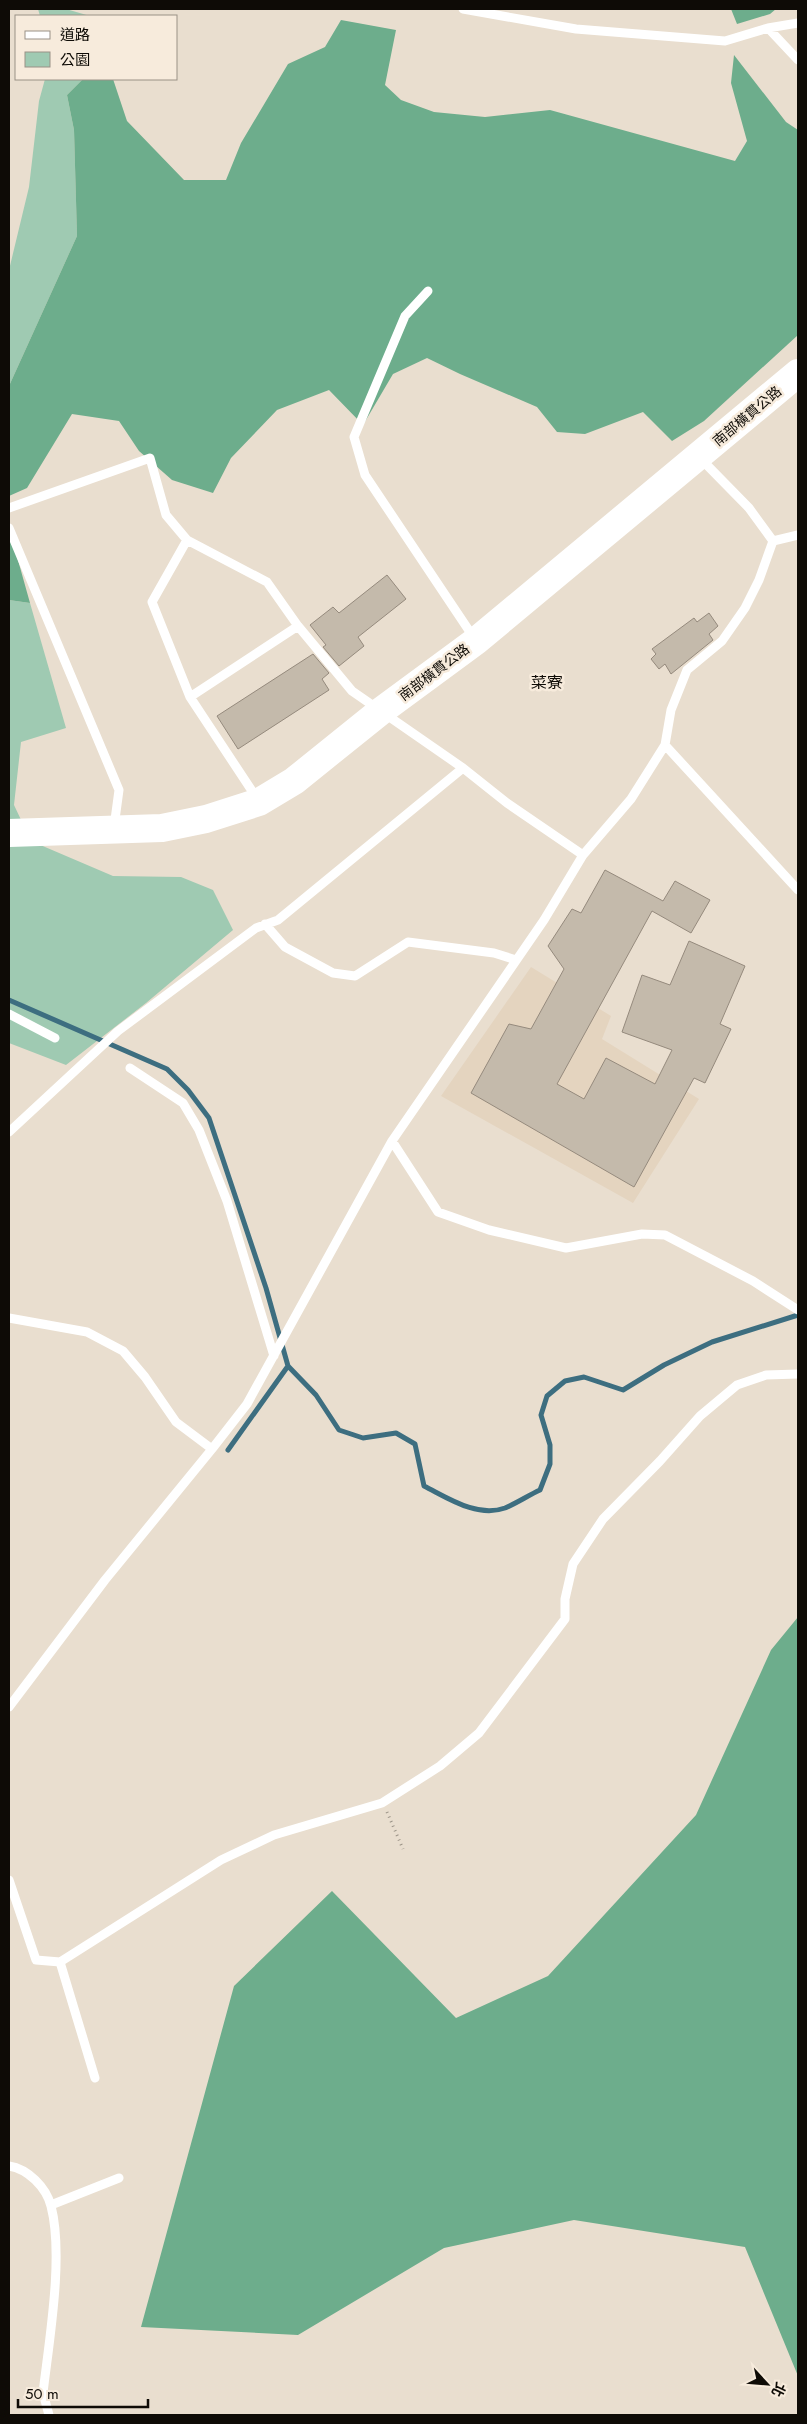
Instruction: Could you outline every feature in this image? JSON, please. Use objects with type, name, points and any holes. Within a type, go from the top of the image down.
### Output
[{"type":"main road","name":"南部橫貫公路","points":[[9,833],[162,828],[206,819],[260,802],[294,781],[381,711],[476,641],[798,373]]},
{"type":"lane","points":[[463,9],[576,29],[725,41],[768,28],[798,23]]},
{"type":"lane","points":[[768,28],[798,60]]},
{"type":"lane","points":[[428,291],[405,316],[354,438],[365,475],[476,641]]},
{"type":"lane","points":[[699,457],[749,508],[773,541]]},
{"type":"lane","points":[[9,508],[150,458],[166,515],[187,540],[267,582],[298,626],[352,691],[463,768],[507,803],[583,855]]},
{"type":"lane","points":[[9,528],[119,790],[114,830]]},
{"type":"lane","points":[[773,541],[798,535]]},
{"type":"lane","points":[[187,540],[152,602],[190,697],[260,802]]},
{"type":"lane","points":[[9,1707],[105,1580],[212,1449],[246,1404],[392,1141],[516,960],[583,855],[631,799],[665,745],[671,710],[687,670],[722,642],[745,608],[759,580],[773,541]]},
{"type":"lane","points":[[190,697],[298,626]]},
{"type":"lane","points":[[665,745],[798,890]]},
{"type":"lane","points":[[9,1132],[118,1031],[256,928],[278,920],[463,768]]},
{"type":"lane","points":[[265,924],[285,947],[333,972],[355,976],[408,942],[494,953],[516,960]]},
{"type":"lane","points":[[9,1014],[56,1038]]},
{"type":"lane","points":[[130,1068],[183,1103],[199,1130],[227,1201],[274,1356]]},
{"type":"lane","points":[[392,1141],[438,1212],[489,1230],[566,1248],[642,1234],[665,1234],[753,1281],[798,1310]]},
{"type":"lane","points":[[9,1318],[87,1332],[123,1351],[145,1377],[176,1422],[212,1449]]},
{"type":"lane","points":[[9,1880],[36,1960],[60,1962],[221,1860],[274,1836],[382,1803],[440,1766],[479,1734],[565,1618],[565,1599],[574,1564],[602,1519],[660,1461],[700,1416],[737,1385],[766,1375],[798,1374]]},
{"type":"lane","points":[[60,1962],[95,2078]]},
{"type":"lane","points":[[9,2166],[39,2182],[51,2205],[56,2244],[43,2393],[49,2415]]},
{"type":"lane","points":[[51,2205],[119,2178]]},
{"type":"path","points":[[382,1803],[403,1849]]},
{"type":"shaded area","points":[[531,967],[611,1016],[602,1039],[699,1099],[633,1203],[441,1096]]},
{"type":"green space","points":[[38,9],[66,9],[87,15],[40,15]]},
{"type":"green space","points":[[731,9],[776,9],[770,14],[737,24]]},
{"type":"green space","points":[[341,20],[396,30],[385,85],[401,100],[434,112],[485,117],[550,110],[735,161],[747,141],[731,83],[734,55],[786,122],[798,130],[798,335],[704,421],[672,441],[643,412],[585,434],[557,432],[537,407],[427,358],[393,374],[363,425],[329,390],[277,410],[231,458],[213,493],[172,480],[139,451],[119,421],[72,414],[27,488],[9,496],[9,386],[77,236],[74,130],[67,95],[82,80],[113,80],[127,121],[184,180],[226,180],[241,143],[288,64],[325,47]]},
{"type":"green space","points":[[45,80],[82,80],[67,95],[74,130],[77,236],[9,386],[9,270],[29,187],[39,101]]},
{"type":"green space","points":[[9,528],[30,603],[9,600]]},
{"type":"green space","points":[[9,600],[30,603],[66,728],[21,742],[14,805],[31,841],[113,876],[181,877],[213,890],[233,930],[146,1003],[66,1065],[9,1043]]},
{"type":"green space","points":[[798,1617],[798,2376],[745,2247],[574,2220],[444,2248],[298,2335],[141,2327],[234,1986],[332,1891],[456,2018],[548,1976],[696,1815],[771,1650]]},
{"type":"building","points":[[387,575],[406,599],[358,637],[364,646],[339,666],[323,647],[326,645],[310,625],[333,607],[339,613]]},
{"type":"building","points":[[709,613],[718,626],[709,634],[713,640],[671,674],[665,664],[659,669],[651,659],[656,654],[652,649],[694,618],[697,622]]},
{"type":"building","points":[[313,654],[329,673],[322,679],[329,690],[238,749],[217,716]]},
{"type":"building","points":[[605,870],[663,901],[675,881],[710,900],[691,933],[652,911],[557,1084],[584,1099],[606,1058],[655,1084],[672,1050],[622,1032],[642,975],[670,985],[689,941],[745,966],[720,1024],[731,1029],[705,1083],[694,1078],[634,1187],[471,1093],[509,1024],[531,1029],[564,969],[548,946],[572,909],[581,913]]},
{"type":"waterway","points":[[9,1000],[167,1069],[188,1090],[209,1118],[266,1288],[288,1366],[316,1395],[339,1430],[363,1438],[396,1433],[415,1444],[424,1486],[473,1509],[494,1510],[505,1508],[540,1490],[550,1464],[550,1445],[541,1415],[547,1396],[565,1381],[584,1377],[623,1390],[664,1365],[712,1342],[798,1315]]},
{"type":"waterway","points":[[228,1450],[288,1366]]},
{"type":"district","name":"菜寮","points":[[547,682]]}]
